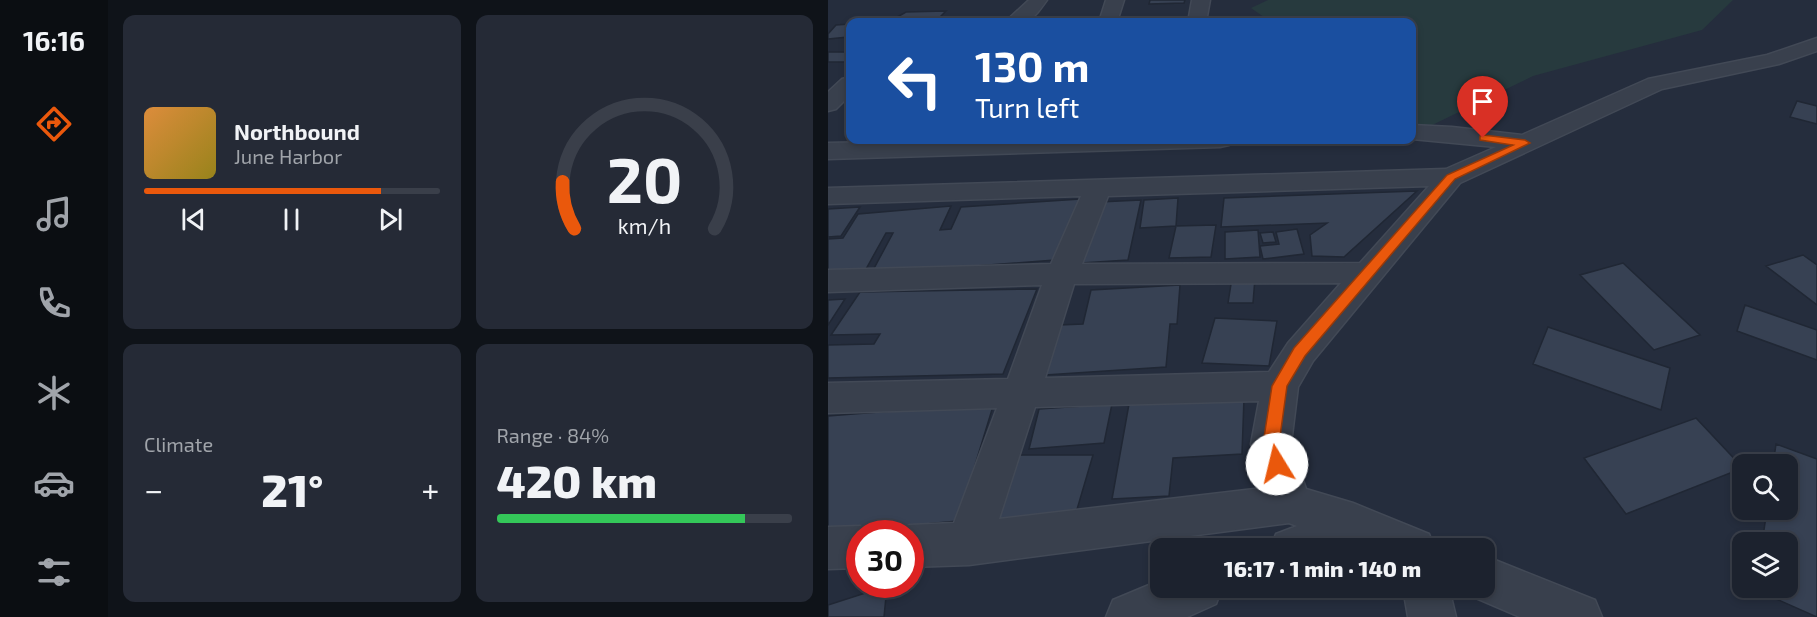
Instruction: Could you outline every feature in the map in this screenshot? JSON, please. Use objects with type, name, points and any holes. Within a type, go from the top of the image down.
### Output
[{"type":"street","points":[[1020,18],[1029,12],[1038,0]]},
{"type":"street","points":[[1109,18],[1115,0]]},
{"type":"street","points":[[1198,18],[1201,0]]},
{"type":"street","points":[[828,196],[1097,190],[1451,177],[1656,84],[1772,60],[1817,44]]},
{"type":"street","points":[[828,104],[846,88]]},
{"type":"street","points":[[1416,132],[1525,143]]},
{"type":"street","points":[[828,151],[981,144]]},
{"type":"street","points":[[1289,504],[1271,444],[1280,386],[1300,352],[1451,177]]},
{"type":"street","points":[[969,544],[1062,274],[1097,190]]},
{"type":"street","points":[[828,281],[1062,274],[1368,273]]},
{"type":"street","points":[[828,398],[1280,386]]},
{"type":"street","points":[[924,546],[969,544],[1289,504],[1353,523],[1388,538]]},
{"type":"street","points":[[1318,538],[1353,523]]},
{"type":"street","points":[[828,548],[846,547]]},
{"type":"street","points":[[1495,583],[1578,617]]},
{"type":"street","points":[[1130,617],[1175,598]]},
{"type":"street","points":[[1428,598],[1432,617]]},
{"type":"green space","points":[[1268,0],[1733,0],[1702,30],[1533,76],[1424,129],[1416,123],[1416,18],[1265,18],[1251,8]]},
{"type":"building","points":[[1150,0],[1185,0],[1184,3],[1149,4]]},
{"type":"building","points":[[946,11],[939,18],[896,18],[906,12]]},
{"type":"building","points":[[846,24],[846,37],[828,39],[828,34],[836,25]]},
{"type":"building","points":[[828,52],[846,52],[846,62],[828,62]]},
{"type":"building","points":[[1797,101],[1817,106],[1817,124],[1790,117]]},
{"type":"building","points":[[1417,191],[1344,257],[1312,256],[1310,235],[1327,223],[1221,227],[1224,198]]},
{"type":"building","points":[[1178,198],[1176,226],[1140,228],[1144,200]]},
{"type":"building","points":[[1081,199],[1068,259],[871,274],[893,233],[886,233],[866,269],[828,272],[828,239],[843,238],[858,214],[951,206],[940,230],[951,229],[961,207]]},
{"type":"building","points":[[1141,200],[1128,260],[1081,263],[1099,202]]},
{"type":"building","points":[[860,207],[841,236],[828,237],[828,209]]},
{"type":"building","points":[[1216,225],[1211,257],[1169,258],[1176,226]]},
{"type":"building","points":[[1297,229],[1304,254],[1263,259],[1260,246],[1279,244],[1276,232]]},
{"type":"building","points":[[1258,230],[1260,257],[1225,259],[1225,232]]},
{"type":"building","points":[[1273,232],[1276,242],[1263,243],[1260,233]]},
{"type":"building","points":[[1803,255],[1817,265],[1817,305],[1766,266]]},
{"type":"building","points":[[1623,263],[1700,335],[1654,350],[1580,275]]},
{"type":"building","points":[[1232,278],[1255,278],[1253,303],[1228,303]]},
{"type":"building","points":[[1180,285],[1177,324],[1170,324],[1166,367],[1045,375],[1059,325],[1083,324],[1091,290]]},
{"type":"building","points":[[1037,289],[1003,374],[828,378],[828,345],[874,344],[880,334],[831,335],[860,292]]},
{"type":"building","points":[[845,299],[828,325],[828,300]]},
{"type":"building","points":[[1745,305],[1817,330],[1817,360],[1737,331]]},
{"type":"building","points":[[1215,318],[1277,321],[1269,366],[1202,363]]},
{"type":"building","points":[[1548,327],[1670,368],[1661,410],[1533,364]]},
{"type":"building","points":[[1244,398],[1242,454],[1173,458],[1169,496],[1112,499],[1129,404]]},
{"type":"building","points":[[994,403],[958,521],[924,524],[924,520],[846,520],[846,531],[828,533],[828,416]]},
{"type":"building","points":[[1112,404],[1104,443],[1029,449],[1039,409]]},
{"type":"building","points":[[1696,418],[1732,456],[1732,472],[1626,514],[1584,458]]},
{"type":"building","points":[[1776,444],[1817,459],[1817,617],[1774,598],[1798,598],[1798,532],[1764,532],[1765,520],[1798,520],[1798,454],[1775,454]]},
{"type":"building","points":[[1019,455],[1093,455],[1073,523],[993,523]]},
{"type":"building","points":[[850,598],[886,598],[884,617],[828,617],[828,605]]},
{"type":"route","points":[[1277,464],[1271,444],[1280,386],[1300,352],[1451,177],[1525,143],[1483,138]]}]
